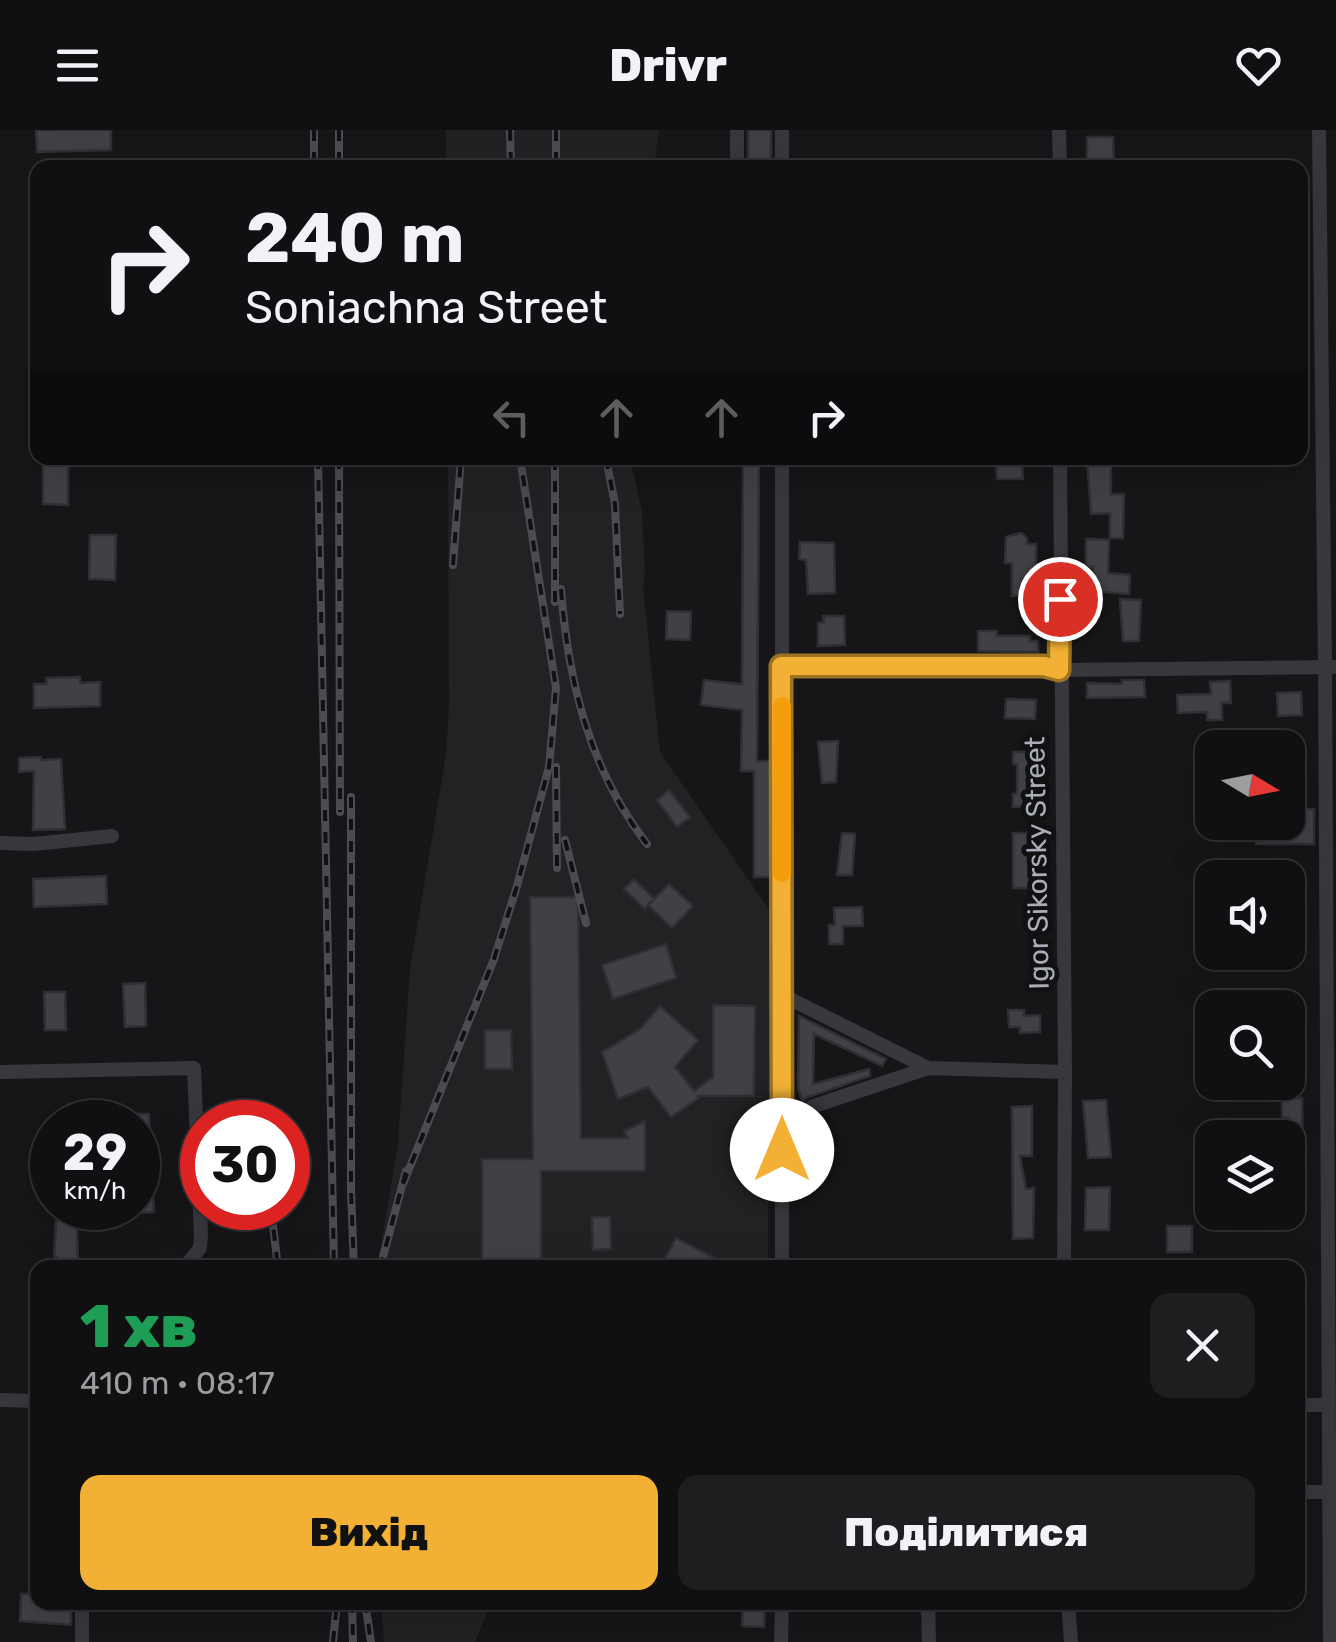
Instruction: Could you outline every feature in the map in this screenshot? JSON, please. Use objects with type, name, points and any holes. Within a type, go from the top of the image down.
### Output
[{"type":"street","points":[[737,130],[737,160]]},
{"type":"street","points":[[782,130],[782,160]]},
{"type":"street","points":[[1060,130],[1060,160]]},
{"type":"street","points":[[1318,130],[1331,667],[1330,1642]]},
{"type":"street","points":[[782,465],[782,1260]]},
{"type":"street","name":"Igor Sikorsky Street","points":[[1060,465],[1064,1260]]},
{"type":"street","points":[[781,666],[1044,666],[1059,670],[1331,667]]},
{"type":"street","points":[[0,843],[34,844],[112,836]]},
{"type":"street","points":[[782,994],[928,1068]]},
{"type":"street","points":[[0,1072],[194,1068],[201,1236],[200,1248],[190,1260]]},
{"type":"street","points":[[811,1107],[928,1068],[1066,1072]]},
{"type":"street","points":[[0,1400],[30,1401]]},
{"type":"street","points":[[1305,1404],[1329,1404]]},
{"type":"street","points":[[1305,1492],[1332,1492]]},
{"type":"street","points":[[82,1610],[82,1642]]},
{"type":"street","points":[[781,1642],[782,1610]]},
{"type":"street","points":[[928,1610],[929,1642]]},
{"type":"street","points":[[1069,1610],[1071,1642]]},
{"type":"shaded area","points":[[446,130],[659,130],[655,160],[446,160]]},
{"type":"shaded area","points":[[448,465],[632,465],[642,512],[643,588],[660,752],[770,911],[768,1260],[378,1260],[398,1143],[410,969],[446,755]]},
{"type":"shaded area","points":[[382,1610],[488,1610],[475,1642],[384,1642]]},
{"type":"building","points":[[36,130],[111,130],[111,150],[37,152]]},
{"type":"building","points":[[748,130],[771,130],[771,160],[748,160]]},
{"type":"building","points":[[1087,137],[1113,137],[1114,160],[1087,160]]},
{"type":"building","points":[[43,465],[68,465],[68,505],[43,504]]},
{"type":"building","points":[[743,465],[759,465],[757,761],[771,761],[771,877],[754,877],[754,771],[741,771],[742,710],[701,705],[704,680],[742,684]]},
{"type":"building","points":[[996,465],[1022,465],[1023,479],[997,479]]},
{"type":"building","points":[[1088,465],[1111,465],[1111,494],[1124,494],[1123,538],[1110,538],[1110,513],[1091,514]]},
{"type":"building","points":[[1021,533],[1027,544],[1036,544],[1036,595],[1012,596],[1012,563],[1005,563],[1006,537]]},
{"type":"building","points":[[90,535],[116,535],[115,580],[89,579]]},
{"type":"building","points":[[1086,539],[1109,540],[1108,573],[1130,575],[1129,594],[1091,591],[1093,567],[1086,567]]},
{"type":"building","points":[[800,542],[834,543],[835,593],[808,594],[806,560],[799,559]]},
{"type":"building","points":[[1120,599],[1141,600],[1139,641],[1123,641]]},
{"type":"building","points":[[667,611],[691,612],[690,640],[666,639]]},
{"type":"building","points":[[823,616],[844,616],[845,645],[818,646],[818,623],[824,622]]},
{"type":"building","points":[[978,631],[997,631],[997,636],[1030,636],[1030,641],[1038,641],[1038,652],[978,651]]},
{"type":"building","points":[[80,677],[80,683],[100,682],[100,706],[34,708],[34,684],[47,684],[46,678]]},
{"type":"building","points":[[1122,680],[1144,680],[1145,697],[1087,698],[1087,683],[1122,684]]},
{"type":"building","points":[[1230,681],[1231,703],[1222,703],[1222,720],[1207,720],[1207,712],[1178,713],[1177,695],[1211,694],[1210,682]]},
{"type":"building","points":[[1301,692],[1302,715],[1278,716],[1277,693]]},
{"type":"building","points":[[1006,699],[1036,700],[1035,719],[1005,718]]},
{"type":"building","points":[[838,741],[836,782],[822,783],[818,742]]},
{"type":"building","points":[[1013,752],[1036,752],[1038,789],[1028,789],[1028,807],[1013,807],[1017,764],[1013,764]]},
{"type":"building","points":[[19,758],[61,759],[65,829],[33,830],[34,771],[19,772]]},
{"type":"building","points":[[669,790],[690,817],[677,827],[657,800]]},
{"type":"building","points":[[1305,809],[1314,809],[1314,844],[1256,844],[1256,840],[1305,840]]},
{"type":"building","points":[[842,833],[855,834],[852,875],[837,875]]},
{"type":"building","points":[[1013,833],[1036,833],[1036,851],[1030,851],[1030,888],[1013,888]]},
{"type":"building","points":[[106,876],[107,904],[34,907],[33,879]]},
{"type":"building","points":[[634,879],[654,899],[669,884],[693,906],[672,928],[624,889]]},
{"type":"building","points":[[530,897],[578,897],[581,1138],[628,1138],[624,1131],[645,1121],[645,1171],[541,1171],[541,1260],[482,1260],[482,1159],[533,1159]]},
{"type":"building","points":[[862,907],[863,926],[843,926],[843,944],[829,944],[829,925],[835,925],[834,908]]},
{"type":"building","points":[[666,944],[676,978],[613,999],[602,965]]},
{"type":"building","points":[[145,983],[146,1026],[125,1027],[123,984]]},
{"type":"building","points":[[44,992],[65,992],[66,1030],[45,1030]]},
{"type":"building","points":[[713,1005],[755,1006],[754,1096],[698,1096],[671,1117],[648,1087],[618,1099],[602,1052],[640,1029],[660,1006],[698,1040],[675,1067],[694,1091],[713,1077]]},
{"type":"building","points":[[1008,1010],[1024,1010],[1024,1016],[1040,1015],[1040,1032],[1020,1033],[1020,1027],[1009,1027]]},
{"type":"building","points":[[799,1016],[886,1059],[882,1066],[814,1034],[813,1084],[869,1069],[870,1076],[802,1102],[798,1087]]},
{"type":"building","points":[[485,1030],[511,1030],[512,1069],[485,1069]]},
{"type":"building","points":[[1106,1100],[1111,1157],[1088,1158],[1083,1101]]},
{"type":"building","points":[[1282,1100],[1302,1100],[1302,1120],[1282,1118]]},
{"type":"building","points":[[1032,1106],[1032,1156],[1020,1156],[1026,1189],[1034,1188],[1033,1238],[1013,1239],[1012,1107]]},
{"type":"building","points":[[1110,1187],[1109,1230],[1085,1230],[1086,1188]]},
{"type":"building","points":[[592,1217],[610,1217],[611,1249],[593,1250]]},
{"type":"building","points":[[1167,1226],[1192,1226],[1192,1252],[1167,1252]]},
{"type":"building","points":[[56,1230],[77,1230],[78,1260],[54,1258]]},
{"type":"building","points":[[676,1238],[716,1259],[715,1260],[664,1260]]},
{"type":"building","points":[[21,1594],[30,1594],[30,1610],[71,1610],[71,1625],[20,1621]]},
{"type":"building","points":[[743,1610],[765,1610],[764,1627],[742,1626]]},
{"type":"railway","points":[[314,130],[314,160]]},
{"type":"railway","points":[[339,130],[339,160]]},
{"type":"railway","points":[[510,130],[511,160]]},
{"type":"railway","points":[[556,130],[556,160]]},
{"type":"railway","points":[[318,465],[334,1260]]},
{"type":"railway","points":[[339,465],[340,812]]},
{"type":"railway","points":[[453,565],[460,465]]},
{"type":"railway","points":[[403,1184],[494,959],[549,767],[556,688],[521,465]]},
{"type":"railway","points":[[555,465],[555,602]]},
{"type":"railway","points":[[607,465],[615,504],[620,614]]},
{"type":"railway","points":[[561,589],[569,657],[585,724],[610,786],[647,844]]},
{"type":"railway","points":[[556,767],[557,868]]},
{"type":"railway","points":[[351,797],[354,1260]]},
{"type":"railway","points":[[565,840],[586,923]]},
{"type":"railway","points":[[382,1260],[406,1171]]},
{"type":"railway","points":[[274,1230],[277,1260]]},
{"type":"railway","points":[[333,1642],[336,1610]]},
{"type":"railway","points":[[352,1610],[353,1642]]},
{"type":"railway","points":[[366,1610],[371,1642]]},
{"type":"slow traffic","points":[[782,706],[782,873]]},
{"type":"route","points":[[782,1150],[781,666],[1044,666],[1059,670],[1060,599]]}]
